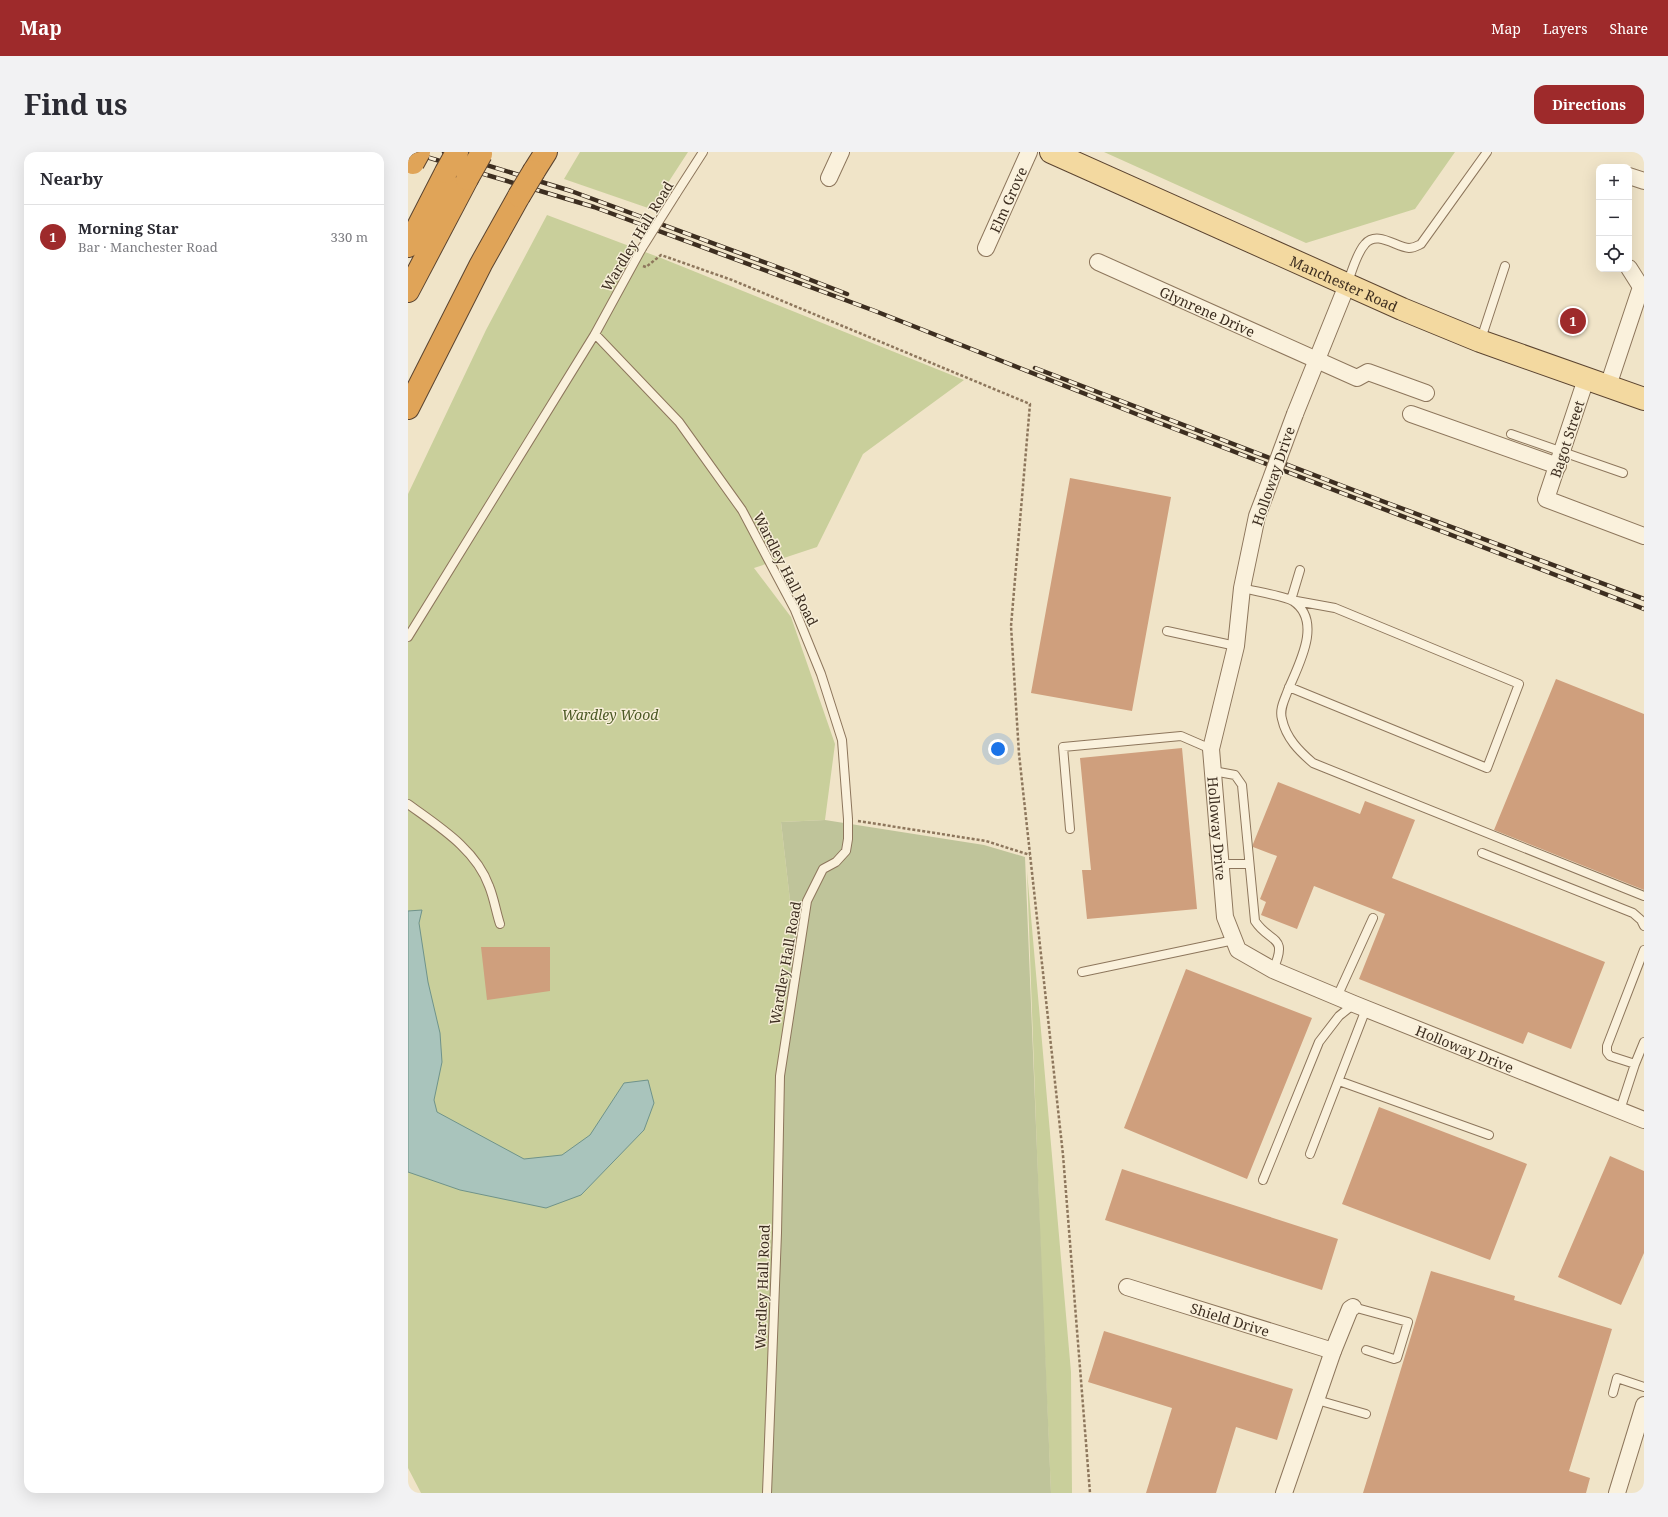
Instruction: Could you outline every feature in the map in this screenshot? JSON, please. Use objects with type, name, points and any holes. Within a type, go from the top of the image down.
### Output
[{"type":"highway","points":[[408,246],[457,152]]},
{"type":"highway","points":[[408,408],[481,264],[519,196],[546,152]]},
{"type":"highway","points":[[408,291],[482,153]]},
{"type":"main road","name":"Manchester Road","points":[[1051,152],[1079,161],[1347,285],[1480,341],[1644,399]]},
{"type":"street","points":[[829,178],[841,152]]},
{"type":"street","name":"Elm Grove","points":[[986,248],[1029,152]]},
{"type":"street","points":[[1632,177],[1644,181]]},
{"type":"street","name":"Glynrene Drive","points":[[1098,262],[1315,361],[1357,378],[1368,372],[1426,393]]},
{"type":"street","points":[[1608,386],[1641,287],[1632,272]]},
{"type":"street","name":"Holloway Drive","points":[[1347,285],[1315,361],[1257,516],[1242,588],[1236,646],[1211,748],[1225,917],[1238,950],[1273,970],[1360,1007],[1644,1120]]},
{"type":"street","name":"Bagot Street","points":[[1586,379],[1546,499],[1644,536]]},
{"type":"street","points":[[1411,414],[1560,459]]},
{"type":"street","name":"Shield Drive","points":[[1127,1287],[1333,1351]]},
{"type":"street","points":[[1284,1493],[1333,1351],[1353,1307]]},
{"type":"street","points":[[1617,1493],[1644,1405]]},
{"type":"lane","name":"Wardley Hall Road","points":[[408,637],[595,334],[642,248],[703,152]]},
{"type":"lane","points":[[1347,285],[1361,249],[1366,242],[1372,239],[1379,239],[1409,248],[1421,244],[1487,152]]},
{"type":"lane","points":[[1480,341],[1506,266]]},
{"type":"lane","name":"Wardley Hall Road","points":[[595,334],[679,422],[742,510],[792,603],[821,674],[842,740],[848,819],[846,852],[836,862],[823,869],[807,901],[780,1076],[777,1233],[766,1493]]},
{"type":"lane","points":[[1511,434],[1560,459],[1623,473]]},
{"type":"lane","points":[[1291,600],[1300,570]]},
{"type":"lane","points":[[1242,588],[1291,600],[1335,608],[1519,684],[1487,768],[1289,687]]},
{"type":"lane","points":[[1291,600],[1304,610],[1308,624],[1308,637],[1282,705],[1281,718],[1286,732],[1298,749],[1313,763],[1644,896]]},
{"type":"lane","points":[[1166,631],[1236,646]]},
{"type":"lane","points":[[1070,830],[1063,747],[1181,736],[1211,748]]},
{"type":"lane","points":[[1213,770],[1235,775],[1242,785],[1255,921],[1261,931],[1273,937],[1277,942],[1279,956],[1273,970]]},
{"type":"lane","points":[[408,804],[451,836],[474,858],[489,884],[500,924]]},
{"type":"lane","points":[[1482,853],[1634,912],[1644,926]]},
{"type":"lane","points":[[1221,864],[1249,864]]},
{"type":"lane","points":[[1338,997],[1373,918]]},
{"type":"lane","points":[[1082,972],[1234,940]]},
{"type":"lane","points":[[1635,1064],[1610,1056],[1607,1052],[1607,1046],[1644,950]]},
{"type":"lane","points":[[1310,1154],[1339,1081],[1360,1007]]},
{"type":"lane","points":[[1263,1180],[1319,1042],[1339,1016],[1360,1007]]},
{"type":"lane","points":[[1620,1110],[1644,1042]]},
{"type":"lane","points":[[1339,1081],[1489,1135]]},
{"type":"lane","points":[[1353,1307],[1408,1322],[1397,1358],[1394,1359],[1366,1350]]},
{"type":"lane","points":[[1613,1393],[1617,1378],[1644,1387]]},
{"type":"lane","points":[[1317,1400],[1366,1414]]},
{"type":"path","points":[[634,262],[646,267],[661,256],[732,280],[1030,404],[1011,626],[1019,754],[1063,1155],[1090,1493]]},
{"type":"path","points":[[848,819],[986,841],[1030,855]]},
{"type":"green space","points":[[580,152],[688,152],[651,209],[564,179]]},
{"type":"green space","points":[[1104,152],[1455,152],[1415,209],[1306,243]]},
{"type":"green space","name":"Wardley Wood","points":[[547,215],[661,258],[964,380],[863,454],[817,547],[754,568],[791,617],[835,744],[825,820],[781,822],[791,909],[763,1493],[421,1493],[408,1468],[408,494],[486,330]]},
{"type":"green space","points":[[825,820],[984,845],[1025,857],[1051,1493],[763,1493],[791,909],[781,822]]},
{"type":"green space","points":[[1027,871],[1071,1372],[1072,1493],[1051,1493],[1041,1265]]},
{"type":"water","points":[[422,910],[419,923],[428,982],[440,1033],[442,1062],[434,1100],[437,1112],[524,1159],[562,1155],[590,1135],[624,1083],[648,1080],[654,1103],[644,1130],[581,1195],[546,1208],[460,1190],[408,1172],[408,911]]},
{"type":"building","points":[[1070,478],[1171,497],[1132,711],[1031,693]]},
{"type":"building","points":[[1556,679],[1644,714],[1644,890],[1494,830]]},
{"type":"building","points":[[1182,748],[1197,909],[1087,919],[1082,870],[1091,870],[1080,758]]},
{"type":"building","points":[[1278,782],[1360,814],[1365,801],[1415,820],[1392,878],[1605,962],[1571,1049],[1528,1032],[1523,1044],[1359,979],[1385,914],[1314,886],[1297,929],[1261,915],[1266,902],[1260,899],[1277,856],[1253,847],[1253,844]]},
{"type":"building","points":[[481,947],[550,947],[550,991],[487,1000]]},
{"type":"building","points":[[1186,969],[1312,1018],[1247,1179],[1124,1128]]},
{"type":"building","points":[[1379,1107],[1527,1164],[1490,1260],[1342,1204]]},
{"type":"building","points":[[1610,1156],[1644,1171],[1644,1253],[1621,1305],[1558,1277]]},
{"type":"building","points":[[1122,1169],[1338,1239],[1322,1290],[1105,1220]]},
{"type":"building","points":[[1431,1271],[1515,1296],[1514,1300],[1612,1329],[1569,1471],[1590,1478],[1586,1493],[1363,1493]]},
{"type":"building","points":[[1104,1331],[1293,1389],[1277,1440],[1236,1427],[1216,1493],[1146,1493],[1172,1408],[1088,1382]]},
{"type":"railway","points":[[410,152],[594,207],[875,311],[1149,419],[1644,609]]},
{"type":"railway","points":[[444,152],[571,191],[847,294]]},
{"type":"railway","points":[[1035,368],[1382,501],[1644,599]]},
{"type":"place","name":"Morning Star","points":[[1573,321]]}]
